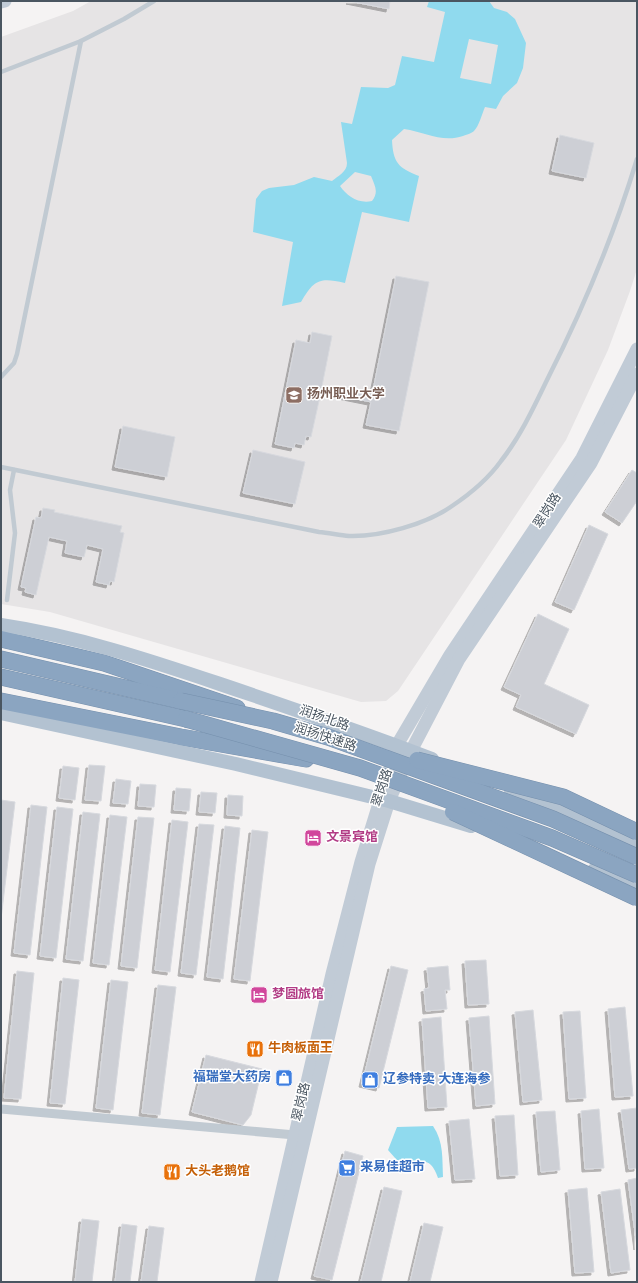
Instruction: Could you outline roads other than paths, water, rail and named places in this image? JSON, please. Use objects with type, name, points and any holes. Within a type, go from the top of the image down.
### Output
[{"type":"highway","points":[[1,639],[104,663],[183,695]]},
{"type":"highway","name":"润扬快速路","points":[[1,659],[183,695],[328,737],[553,819],[637,857]]},
{"type":"highway","name":"润扬快速路","points":[[1,677],[186,720],[360,768],[552,838],[637,875]]},
{"type":"highway","points":[[1,701],[181,737],[360,768],[637,898]]},
{"type":"highway","points":[[328,737],[563,797],[637,832]]},
{"type":"main road","points":[[1,2],[5,1]]},
{"type":"main road","name":"翠岗路","points":[[271,1282],[397,746],[450,655],[582,458],[637,349]]},
{"type":"main road","name":"翠岗路","points":[[262,1282],[332,974],[361,862],[384,800],[459,659],[591,463],[637,374]]},
{"type":"main road","name":"润扬北路","points":[[1,625],[35,630],[160,664],[411,751],[561,809],[637,844]]},
{"type":"main road","points":[[1,713],[236,764],[384,800],[544,849],[637,888]]},
{"type":"street","points":[[1,1109],[295,1135]]},
{"type":"lane","points":[[1,72],[81,41],[124,20],[154,1]]},
{"type":"lane","points":[[1,377],[14,363],[17,354],[81,41]]},
{"type":"lane","points":[[1,467],[350,536],[378,533],[403,528],[426,520],[451,507],[476,487],[501,461],[530,415],[566,343],[597,274],[637,159]]},
{"type":"lane","points":[[7,600],[15,533],[10,490],[14,470]]},
{"type":"water","points":[[429,1],[489,1],[494,8],[507,12],[515,19],[526,43],[523,68],[517,83],[503,96],[496,109],[485,107],[477,126],[474,131],[470,133],[455,138],[441,138],[404,129],[392,140],[395,159],[401,167],[419,176],[409,222],[362,212],[345,283],[329,280],[318,282],[310,289],[301,302],[282,306],[293,242],[253,232],[256,199],[262,191],[269,188],[294,185],[314,177],[332,181],[346,169],[347,163],[341,122],[352,124],[361,87],[388,88],[395,85],[402,56],[434,62],[445,12],[427,7]],"holes":[[[469,39],[498,45],[491,84],[460,78]],[[355,172],[371,176],[376,192],[372,201],[367,202],[353,198],[340,186]]]},
{"type":"water","points":[[433,1126],[437,1132],[442,1151],[443,1177],[438,1178],[429,1163],[420,1161],[403,1167],[388,1150],[397,1127]]},
{"type":"place","name":"扬州职业大学","points":[[294,395]]},
{"type":"place","name":"文景宾馆","points":[[313,838]]},
{"type":"place","name":"梦圆旅馆","points":[[259,995]]},
{"type":"place","name":"牛肉板面王","points":[[255,1049]]},
{"type":"place","name":"福瑞堂大药房","points":[[284,1078]]},
{"type":"place","name":"辽参特卖 大连海参","points":[[370,1080]]},
{"type":"place","name":"来易佳超市","points":[[347,1168]]},
{"type":"place","name":"大头老鹅馆","points":[[172,1172]]}]
